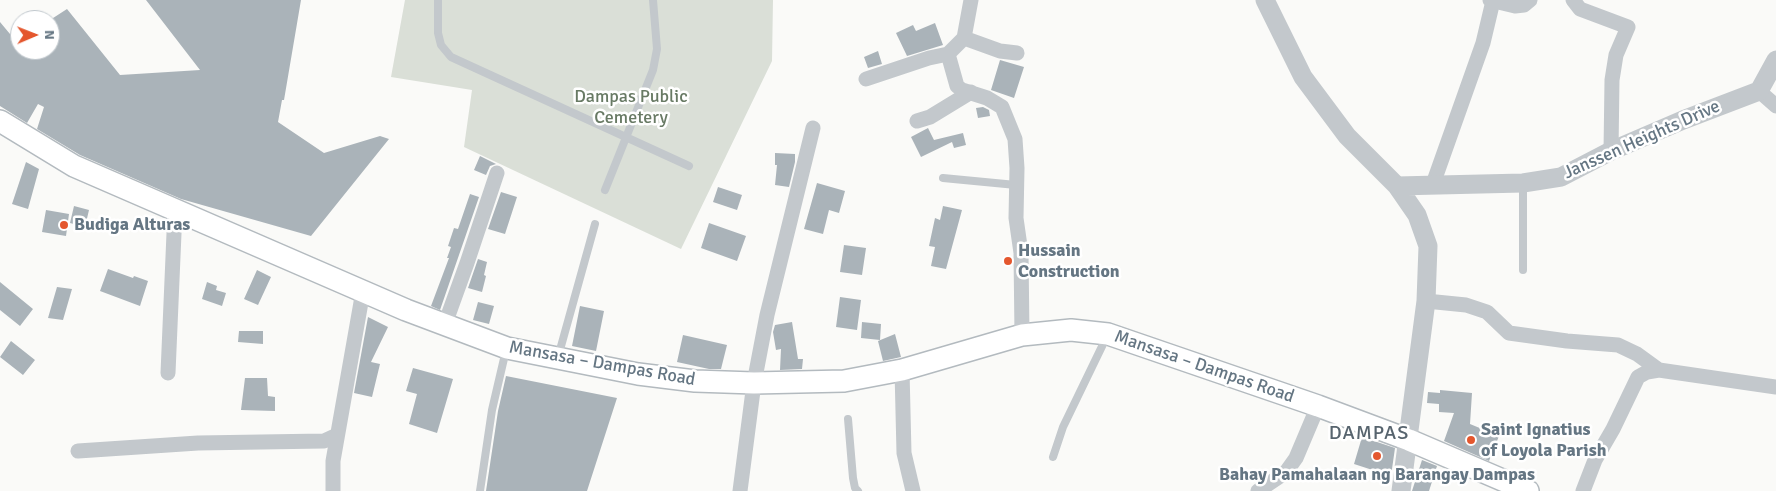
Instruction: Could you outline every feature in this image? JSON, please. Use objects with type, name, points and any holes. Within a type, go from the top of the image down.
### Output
[{"type":"main road","name":"Mansasa – Dampas Road","points":[[0,122],[74,166],[362,291],[507,348],[638,374],[686,380],[754,383],[844,381],[902,370],[1022,335],[1071,330],[1108,334],[1318,406],[1409,440],[1528,491]]},
{"type":"street","points":[[866,79],[929,58],[948,54],[964,38],[970,0]]},
{"type":"street","points":[[1265,0],[1303,77],[1347,136],[1398,186],[1417,215],[1428,246],[1426,301],[1401,491]]},
{"type":"street","points":[[1433,184],[1484,43],[1492,0],[1516,6],[1524,5],[1530,0]]},
{"type":"street","points":[[1572,0],[1580,9],[1628,27],[1616,55],[1612,80],[1611,151]]},
{"type":"street","points":[[964,38],[1000,51],[1018,53]]},
{"type":"street","points":[[948,54],[957,86],[962,90],[987,98],[1002,107],[1015,139],[1017,168],[1016,218],[1021,253],[1022,335]]},
{"type":"street","points":[[1776,60],[1759,91],[1776,106]]},
{"type":"street","name":"Janssen Heights Drive","points":[[1398,186],[1523,183],[1561,177],[1611,151],[1683,120],[1759,91]]},
{"type":"street","points":[[917,122],[971,92]]},
{"type":"street","points":[[740,491],[754,383],[766,315],[813,128]]},
{"type":"street","points":[[445,324],[468,263],[497,173]]},
{"type":"street","points":[[168,372],[175,210]]},
{"type":"street","points":[[334,491],[333,460],[362,291]]},
{"type":"street","points":[[1426,301],[1466,305],[1487,312],[1509,333],[1567,341],[1618,345],[1637,354],[1660,370]]},
{"type":"street","points":[[902,370],[904,453],[913,491]]},
{"type":"street","points":[[1583,491],[1595,460],[1613,429],[1638,377],[1647,372],[1660,370],[1776,387]]},
{"type":"street","points":[[1258,491],[1286,472],[1296,458],[1318,406]]},
{"type":"street","points":[[78,451],[198,443],[324,441],[337,435]]},
{"type":"lane","points":[[438,0],[438,32],[441,45],[451,57],[689,166]]},
{"type":"lane","points":[[605,190],[653,70],[657,49],[653,0]]},
{"type":"lane","points":[[943,178],[1016,185]]},
{"type":"lane","points":[[1523,183],[1523,270]]},
{"type":"lane","points":[[557,358],[595,224]]},
{"type":"lane","points":[[1053,457],[1063,427],[1108,334]]},
{"type":"lane","points":[[480,491],[492,410],[507,348]]},
{"type":"lane","points":[[848,419],[853,478],[855,488],[858,491]]},
{"type":"green space","name":"Dampas Public Cemetery","points":[[405,0],[773,0],[772,61],[681,249],[464,147],[472,90],[391,77]]},
{"type":"building","points":[[146,0],[301,0],[284,100],[282,100],[278,122],[324,153],[380,136],[389,139],[311,236],[181,199],[80,155],[37,129],[44,107],[38,104],[27,123],[0,106],[0,22],[10,34],[10,60],[60,60],[60,14],[67,9],[120,75],[200,70]]},
{"type":"building","points":[[935,23],[943,45],[907,56],[896,33],[913,25],[916,31]]},
{"type":"building","points":[[878,51],[882,64],[868,68],[864,57]]},
{"type":"building","points":[[1000,60],[1024,67],[1014,98],[991,90]]},
{"type":"building","points":[[983,107],[989,110],[990,116],[978,118],[976,108]]},
{"type":"building","points":[[928,128],[934,140],[963,133],[966,145],[954,148],[952,142],[921,157],[911,137]]},
{"type":"building","points":[[775,153],[795,154],[789,187],[775,185],[777,165],[775,165]]},
{"type":"building","points":[[480,156],[496,164],[490,166],[486,175],[474,170]]},
{"type":"building","points":[[26,162],[39,169],[28,209],[12,204]]},
{"type":"building","points":[[817,183],[845,191],[839,213],[829,210],[823,234],[804,229]]},
{"type":"building","points":[[718,187],[742,195],[737,210],[713,202]]},
{"type":"building","points":[[501,192],[517,197],[505,234],[488,229]]},
{"type":"building","points":[[470,194],[479,197],[440,310],[431,306],[449,258],[447,258],[451,247],[448,246],[454,228],[458,229]]},
{"type":"building","points":[[74,206],[89,210],[85,227],[70,223]]},
{"type":"building","points":[[943,206],[962,210],[946,269],[931,266],[935,247],[929,246],[935,218],[940,220]]},
{"type":"building","points":[[46,210],[69,214],[66,236],[42,232]]},
{"type":"building","points":[[709,223],[746,236],[737,261],[701,248]]},
{"type":"building","points":[[844,245],[866,248],[862,275],[840,272]]},
{"type":"building","points":[[478,259],[487,262],[482,292],[468,288]]},
{"type":"building","points":[[108,269],[148,281],[140,306],[100,291]]},
{"type":"building","points":[[257,270],[271,277],[258,305],[244,299]]},
{"type":"building","points":[[0,282],[33,309],[20,326],[0,310]]},
{"type":"building","points":[[207,282],[217,286],[216,290],[226,293],[222,306],[202,299]]},
{"type":"building","points":[[57,287],[72,289],[63,320],[48,318]]},
{"type":"building","points":[[840,297],[861,300],[857,330],[836,327]]},
{"type":"building","points":[[478,302],[494,306],[489,324],[473,320]]},
{"type":"building","points":[[580,306],[604,311],[596,351],[572,346]]},
{"type":"building","points":[[368,317],[388,327],[371,362],[380,364],[372,397],[354,393]]},
{"type":"building","points":[[792,322],[798,359],[803,359],[802,369],[780,370],[781,349],[776,350],[773,332],[775,325]]},
{"type":"building","points":[[862,322],[881,324],[880,340],[861,338]]},
{"type":"building","points":[[239,331],[263,331],[263,344],[238,342]]},
{"type":"building","points":[[895,334],[901,357],[883,361],[878,341]]},
{"type":"building","points":[[683,335],[727,345],[721,369],[709,369],[677,362]]},
{"type":"building","points":[[11,341],[35,360],[23,375],[0,357]]},
{"type":"building","points":[[413,368],[453,379],[437,433],[409,424],[417,394],[406,391]]},
{"type":"building","points":[[506,376],[617,398],[587,491],[486,491],[498,411]]},
{"type":"building","points":[[245,378],[267,378],[268,396],[275,397],[275,411],[241,410]]},
{"type":"building","points":[[1440,390],[1472,393],[1470,424],[1499,436],[1489,461],[1444,441],[1454,413],[1439,412],[1439,404],[1427,403],[1428,392],[1440,393]]},
{"type":"building","name":"Bahay Pamahalaan ng Barangay Dampas","points":[[1362,437],[1395,448],[1391,476],[1354,464]]},
{"type":"building","points":[[1422,460],[1437,466],[1429,491],[1412,491]]},
{"type":"place","name":"Budiga Alturas","points":[[64,225]]},
{"type":"place","name":"Hussain Construction","points":[[1008,261]]},
{"type":"place","name":"Saint Ignatius of Loyola Parish","points":[[1471,440]]},
{"type":"place","name":"Bahay Pamahalaan ng Barangay Dampas","points":[[1377,456]]},
{"type":"district","name":"DAMPAS","points":[[1369,434]]}]
